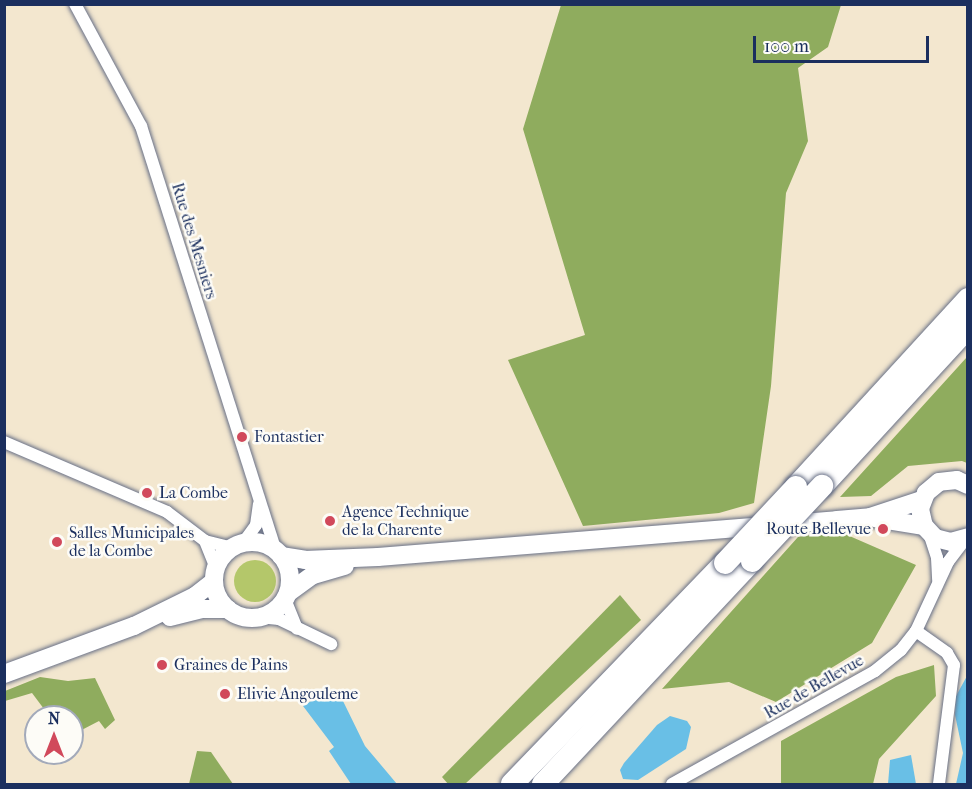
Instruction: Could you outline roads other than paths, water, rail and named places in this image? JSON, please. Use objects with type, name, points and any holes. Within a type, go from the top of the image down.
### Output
[{"type":"highway","points":[[512,784],[725,563],[968,299]]},
{"type":"highway","points":[[543,784],[968,327]]},
{"type":"highway","points":[[538,784],[607,714]]},
{"type":"street","name":"Rue des Mesniers","points":[[75,4],[141,126],[229,413],[260,496],[278,553]]},
{"type":"street","points":[[4,442],[167,512],[205,541],[238,545],[260,543],[278,553],[305,560],[870,517],[922,500],[939,482],[957,480],[968,485]]},
{"type":"street","name":"Rue des Mesniers","points":[[238,545],[256,525],[260,496]]},
{"type":"street","points":[[922,500],[926,530]]},
{"type":"street","points":[[870,517],[926,530],[951,542],[967,538]]},
{"type":"street","name":"Rue de Bellevue","points":[[926,530],[937,558],[938,582]]},
{"type":"street","name":"Rue de Bellevue","points":[[672,784],[875,671],[901,650],[916,631],[938,582],[967,538]]},
{"type":"street","points":[[205,541],[221,601],[228,609],[237,615],[279,619],[331,644]]},
{"type":"street","points":[[4,674],[134,626],[195,596],[238,545]]},
{"type":"street","points":[[278,553],[288,567],[287,596],[298,630]]},
{"type":"street","points":[[259,617],[270,614],[287,596],[323,571],[378,556]]},
{"type":"street","points":[[134,626],[202,609],[228,609]]},
{"type":"street","points":[[916,631],[947,653],[954,665],[939,784]]},
{"type":"water","points":[[967,676],[967,784],[956,784],[963,753],[955,715],[956,696]]},
{"type":"water","points":[[326,692],[343,701],[365,746],[397,784],[351,784],[329,751],[334,747],[303,706]]},
{"type":"water","points":[[670,716],[687,721],[691,727],[686,749],[638,780],[623,779],[620,770],[624,763],[657,725]]},
{"type":"water","points":[[911,755],[916,784],[888,784],[890,760]]},
{"type":"place","name":"Fontastier","points":[[242,437]]},
{"type":"place","name":"La Combe","points":[[147,493]]},
{"type":"place","name":"Agence Technique de la Charente","points":[[330,521]]},
{"type":"place","name":"Route Bellevue","points":[[883,529]]},
{"type":"place","name":"Salles Municipales de la Combe","points":[[57,542]]},
{"type":"place","name":"Graines de Pains","points":[[162,665]]},
{"type":"place","name":"Elivie Angouleme","points":[[225,694]]}]
